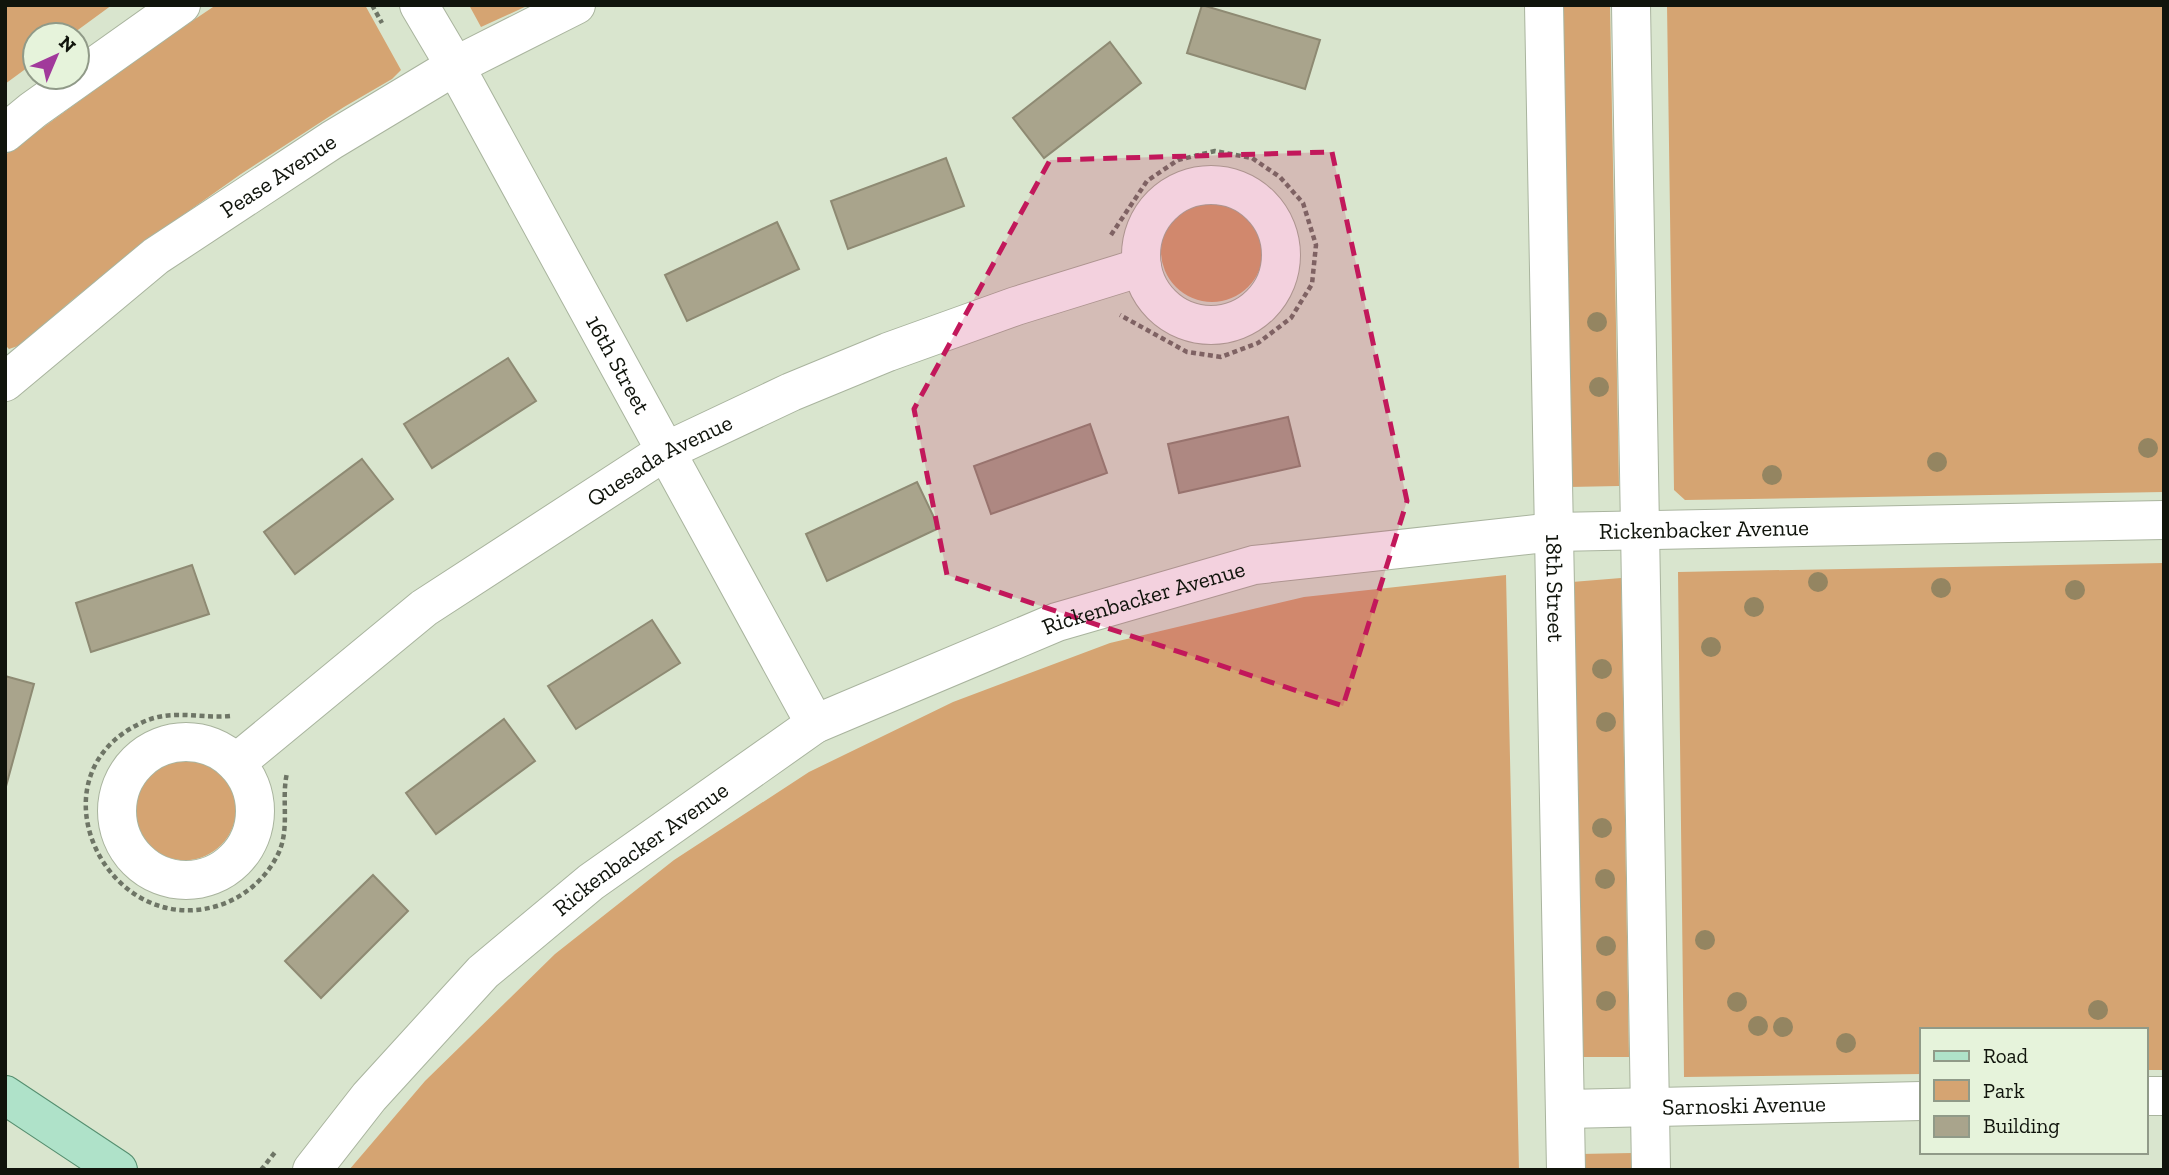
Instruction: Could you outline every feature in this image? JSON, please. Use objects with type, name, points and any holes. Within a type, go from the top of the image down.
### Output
[{"type":"main road","points":[[5,1095],[118,1170]]},
{"type":"street","points":[[5,133],[33,110],[181,5]]},
{"type":"street","name":"16th Street","points":[[419,5],[455,66],[815,724]]},
{"type":"street","name":"Pease Avenue","points":[[5,382],[156,256],[332,140],[455,66],[576,5]]},
{"type":"street","name":"18th Street","points":[[1544,5],[1566,1170]]},
{"type":"street","points":[[1631,5],[1651,1170]]},
{"type":"street","name":"Quesada Avenue","points":[[236,763],[424,608],[664,452],[791,392],[888,352],[1016,306],[1142,267]]},
{"type":"street","name":"Rickenbacker Avenue","points":[[313,1170],[369,1097],[483,972],[591,882],[815,724],[1057,622],[1254,565],[1554,532],[2164,520]]},
{"type":"street","name":"Sarnoski Avenue","points":[[1566,1109],[1920,1101]]},
{"type":"path","points":[[1108,239],[1147,181],[1178,160],[1215,151],[1252,158],[1280,177],[1303,203],[1316,245],[1312,284],[1291,318],[1258,343],[1221,357],[1187,352],[1114,312]]},
{"type":"path","points":[[238,715],[227,717],[172,713],[142,722],[106,745],[89,775],[85,811],[93,847],[114,877],[140,898],[171,909],[204,910],[236,901],[262,879],[279,851],[286,818],[284,783],[288,766]]},
{"type":"path","points":[[261,1170],[277,1150]]},
{"type":"highlighted area","points":[[1332,152],[1407,501],[1343,706],[947,575],[914,409],[1050,160]]},
{"type":"green space","points":[[5,5],[112,5],[90,21],[21,21],[21,72],[5,84]]},
{"type":"green space","points":[[216,5],[365,5],[401,70],[392,79],[241,174],[152,237],[71,301],[21,345],[9,349],[5,345],[5,155]]},
{"type":"green space","points":[[469,5],[529,5],[481,27]]},
{"type":"green space","points":[[1561,5],[1610,5],[1619,486],[1569,487]]},
{"type":"green space","points":[[1667,5],[2164,5],[2164,492],[1685,500],[1674,490]]},
{"type":"green space","points":[[1212,200],[1231,204],[1248,215],[1259,232],[1263,251],[1259,270],[1248,287],[1231,298],[1212,302],[1193,298],[1176,287],[1165,270],[1161,251],[1165,232],[1176,215],[1193,204]]},
{"type":"green space","points":[[2164,563],[2164,1070],[2148,1070],[2148,1028],[1920,1028],[1920,1074],[1684,1077],[1678,572]]},
{"type":"green space","points":[[1506,575],[1519,1170],[349,1170],[425,1081],[555,954],[674,860],[809,772],[953,702],[1110,643],[1304,597]]},
{"type":"green space","points":[[1621,578],[1629,1057],[1580,1057],[1572,582]]},
{"type":"green space","points":[[185,758],[205,762],[221,773],[232,789],[236,809],[232,829],[221,845],[205,856],[185,860],[165,856],[149,845],[138,829],[134,809],[138,789],[149,773],[165,762]]},
{"type":"green space","points":[[1632,1153],[1632,1170],[1581,1170],[1580,1154]]},
{"type":"building","points":[[1202,5],[1320,40],[1305,89],[1187,53]]},
{"type":"building","points":[[1110,42],[1141,83],[1044,158],[1013,118]]},
{"type":"building","points":[[946,158],[964,206],[848,249],[831,201]]},
{"type":"building","points":[[777,222],[799,269],[687,321],[665,275]]},
{"type":"building","points":[[508,358],[536,401],[432,468],[404,424]]},
{"type":"building","points":[[1288,417],[1300,466],[1179,493],[1168,444]]},
{"type":"building","points":[[1090,424],[1107,473],[991,514],[974,466]]},
{"type":"building","points":[[362,459],[393,499],[295,574],[264,532]]},
{"type":"building","points":[[917,482],[939,528],[827,581],[806,534]]},
{"type":"building","points":[[192,565],[209,614],[91,652],[76,603]]},
{"type":"building","points":[[652,620],[680,663],[576,729],[548,686]]},
{"type":"building","points":[[5,676],[34,684],[5,790]]},
{"type":"building","points":[[504,719],[535,761],[436,834],[406,793]]},
{"type":"building","points":[[373,875],[408,911],[321,998],[285,961]]}]
